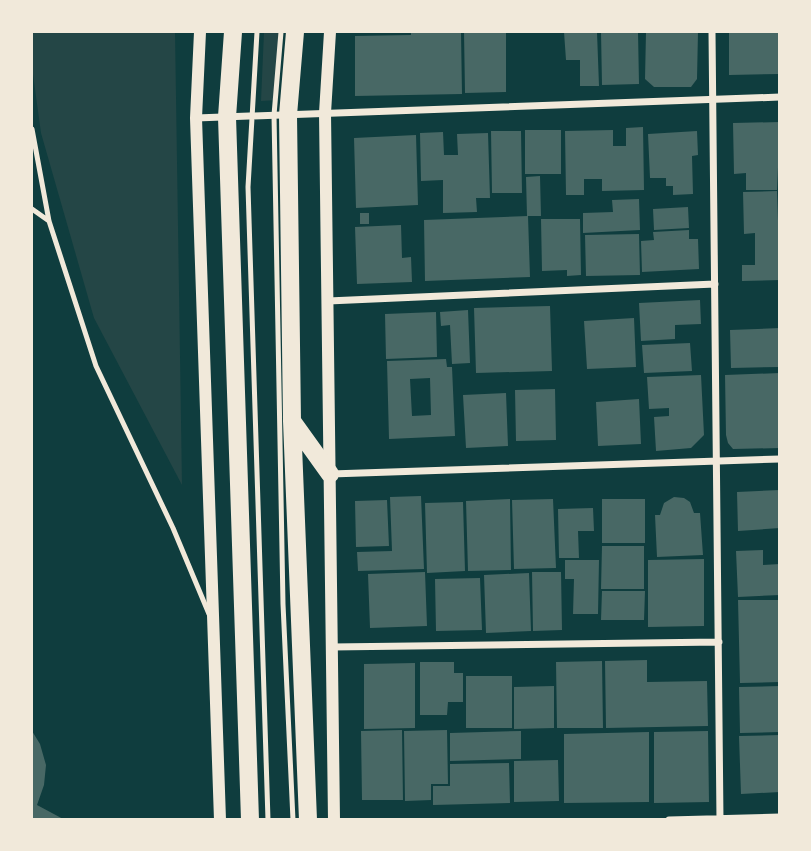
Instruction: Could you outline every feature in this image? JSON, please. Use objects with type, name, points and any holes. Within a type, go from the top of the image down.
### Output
[{"type":"main road","points":[[233,32],[227,117],[250,820]]},
{"type":"main road","points":[[295,32],[281,115],[308,820]]},
{"type":"main road","points":[[292,421],[330,474]]},
{"type":"street","points":[[200,32],[196,118],[220,820]]},
{"type":"street","points":[[330,32],[325,113],[334,820]]},
{"type":"street","points":[[712,32],[720,819]]},
{"type":"street","points":[[196,118],[779,97]]},
{"type":"street","points":[[328,301],[715,284]]},
{"type":"street","points":[[330,474],[779,459]]},
{"type":"street","points":[[332,647],[719,642]]},
{"type":"street","points":[[669,820],[779,817]]},
{"type":"lane","points":[[257,32],[248,187],[268,820]]},
{"type":"lane","points":[[281,32],[283,604],[293,820]]},
{"type":"lane","points":[[32,129],[49,221],[96,366],[173,528],[213,624]]},
{"type":"lane","points":[[32,209],[49,221]]},
{"type":"shaded area","points":[[32,32],[175,32],[182,485],[94,318],[41,133],[32,67]]},
{"type":"shaded area","points":[[264,32],[282,32],[278,100],[261,101]]},
{"type":"building","points":[[411,32],[461,32],[462,94],[355,96],[355,36],[411,35]]},
{"type":"building","points":[[464,32],[506,32],[506,92],[465,93]]},
{"type":"building","points":[[564,32],[597,32],[599,86],[580,86],[580,60],[566,60]]},
{"type":"building","points":[[601,32],[638,32],[639,84],[602,85]]},
{"type":"building","points":[[646,32],[698,32],[697,79],[691,87],[654,87],[645,79]]},
{"type":"building","points":[[729,32],[780,32],[780,74],[729,75]]},
{"type":"building","points":[[780,122],[777,190],[746,190],[746,173],[734,174],[733,123]]},
{"type":"building","points":[[643,127],[644,190],[602,191],[602,179],[584,179],[584,195],[566,195],[565,131],[613,130],[613,146],[626,146],[626,128]]},
{"type":"building","points":[[525,130],[561,130],[561,174],[525,174]]},
{"type":"building","points":[[491,131],[521,131],[522,193],[492,193]]},
{"type":"building","points":[[697,131],[698,155],[692,156],[693,194],[673,195],[673,186],[666,186],[666,178],[650,178],[648,134]]},
{"type":"building","points":[[443,132],[444,155],[458,155],[457,134],[488,133],[490,198],[476,198],[477,212],[443,213],[443,180],[421,181],[420,133]]},
{"type":"building","points":[[416,135],[418,205],[356,208],[354,138]]},
{"type":"building","points":[[540,176],[541,216],[527,216],[526,177]]},
{"type":"building","points":[[777,191],[780,280],[742,281],[742,265],[755,265],[755,233],[744,234],[743,192]]},
{"type":"building","points":[[639,199],[640,230],[583,233],[583,213],[613,212],[612,200]]},
{"type":"building","points":[[688,207],[689,228],[654,230],[653,209]]},
{"type":"building","points":[[360,213],[369,213],[369,224],[360,224]]},
{"type":"building","points":[[528,216],[530,277],[425,281],[424,220]]},
{"type":"building","points":[[541,219],[580,219],[581,275],[567,276],[567,270],[542,271]]},
{"type":"building","points":[[401,225],[402,258],[411,257],[412,282],[357,284],[355,227]]},
{"type":"building","points":[[689,230],[689,239],[698,239],[699,269],[642,272],[641,241],[654,240],[653,232]]},
{"type":"building","points":[[639,234],[640,275],[586,276],[585,235]]},
{"type":"building","points":[[700,300],[701,324],[675,325],[675,339],[641,341],[639,303]]},
{"type":"building","points":[[550,306],[552,371],[476,373],[474,308]]},
{"type":"building","points":[[468,310],[470,363],[452,364],[450,325],[441,326],[440,312]]},
{"type":"building","points":[[436,312],[437,357],[386,359],[385,314]]},
{"type":"building","points":[[634,318],[636,367],[587,369],[584,321]]},
{"type":"building","points":[[780,328],[780,367],[731,368],[730,330]]},
{"type":"building","points":[[690,343],[692,371],[644,373],[642,345]]},
{"type":"building","points":[[446,359],[447,367],[452,367],[455,436],[389,439],[387,361]],"holes":[[[430,378],[431,415],[412,416],[410,379]]]},
{"type":"building","points":[[780,373],[780,448],[733,449],[726,435],[725,375]]},
{"type":"building","points":[[701,375],[704,435],[691,448],[656,451],[654,417],[669,416],[669,408],[649,409],[647,377]]},
{"type":"building","points":[[555,389],[556,440],[516,441],[515,390]]},
{"type":"building","points":[[506,393],[508,446],[466,448],[463,395]]},
{"type":"building","points":[[639,399],[641,444],[598,446],[596,402]]},
{"type":"building","points":[[780,490],[780,528],[738,531],[737,492]]},
{"type":"building","points":[[421,496],[424,569],[358,571],[357,552],[392,551],[390,497]]},
{"type":"building","points":[[674,497],[684,498],[690,502],[694,513],[700,513],[703,555],[657,557],[655,515],[660,515],[664,503]]},
{"type":"building","points":[[510,499],[511,570],[468,571],[466,501]]},
{"type":"building","points":[[553,499],[556,568],[514,569],[512,500]]},
{"type":"building","points":[[602,499],[645,499],[645,543],[602,543]]},
{"type":"building","points":[[387,500],[389,546],[356,547],[355,501]]},
{"type":"building","points":[[463,502],[465,571],[427,573],[425,503]]},
{"type":"building","points":[[593,508],[594,531],[578,531],[579,558],[559,558],[558,509]]},
{"type":"building","points":[[602,546],[644,546],[644,589],[601,589]]},
{"type":"building","points":[[763,550],[763,565],[780,564],[780,595],[738,597],[736,551]]},
{"type":"building","points":[[704,559],[704,626],[648,627],[648,560]]},
{"type":"building","points":[[565,560],[599,560],[598,614],[573,614],[574,579],[565,579]]},
{"type":"building","points":[[425,572],[427,626],[370,628],[368,574]]},
{"type":"building","points":[[532,572],[561,572],[562,630],[533,631]]},
{"type":"building","points":[[529,573],[531,631],[486,633],[484,575]]},
{"type":"building","points":[[480,578],[482,630],[436,631],[435,579]]},
{"type":"building","points":[[602,591],[645,591],[644,620],[601,620]]},
{"type":"building","points":[[738,600],[780,600],[780,682],[740,683]]},
{"type":"building","points":[[647,660],[647,682],[707,681],[708,726],[606,728],[605,661]]},
{"type":"building","points":[[602,661],[603,728],[557,728],[556,662]]},
{"type":"building","points":[[420,662],[454,662],[454,673],[463,673],[463,702],[448,702],[447,715],[420,715]]},
{"type":"building","points":[[415,663],[415,728],[364,729],[364,664]]},
{"type":"building","points":[[466,676],[512,676],[512,728],[466,728]]},
{"type":"building","points":[[554,686],[554,728],[514,729],[514,687]]},
{"type":"building","points":[[780,686],[780,732],[740,733],[739,687]]},
{"type":"building","points":[[402,730],[403,800],[362,800],[361,731]]},
{"type":"building","points":[[447,730],[448,784],[431,784],[431,800],[405,801],[404,731]]},
{"type":"building","points":[[32,731],[40,744],[46,765],[44,785],[37,805],[65,820],[32,820]]},
{"type":"building","points":[[521,731],[521,759],[450,761],[450,733]]},
{"type":"building","points":[[708,731],[709,802],[654,803],[654,732]]},
{"type":"building","points":[[649,732],[649,802],[564,803],[564,734]]},
{"type":"building","points":[[780,735],[780,792],[741,794],[739,736]]},
{"type":"building","points":[[558,760],[559,801],[514,802],[514,761]]},
{"type":"building","points":[[509,763],[510,803],[433,805],[433,786],[450,786],[450,764]]}]
